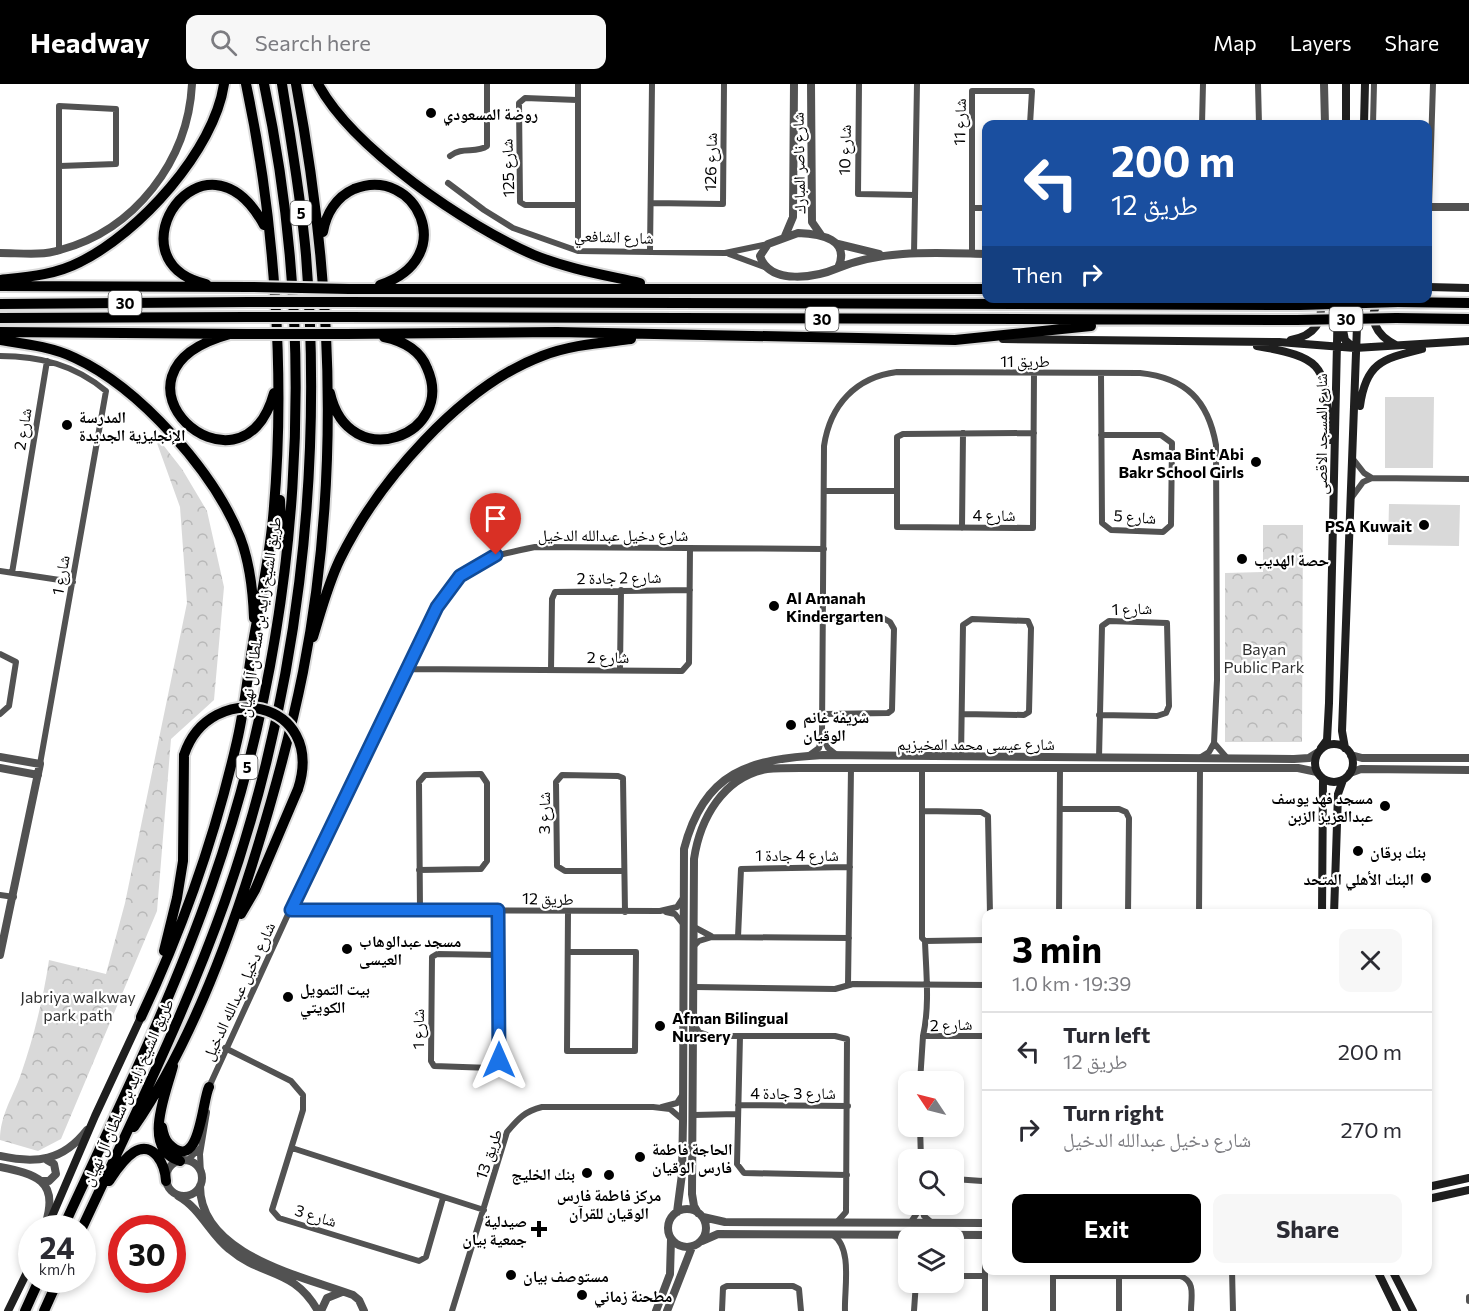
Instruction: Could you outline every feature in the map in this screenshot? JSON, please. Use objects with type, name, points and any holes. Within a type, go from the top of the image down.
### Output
[{"type":"highway","points":[[0,280],[42,276],[63,270],[98,252],[129,228],[161,196],[190,159],[217,111],[224,84]]},
{"type":"highway","points":[[141,1017],[188,908],[222,804],[238,738],[273,518],[277,448],[275,310],[258,147],[246,84]]},
{"type":"highway","name":"طريق الشيخ زايد بن سلطان آل نهيان","points":[[69,1215],[174,984],[212,884],[238,803],[271,658],[294,471],[296,356],[287,230],[264,84]]},
{"type":"highway","name":"طريق الشيخ زايد بن سلطان آل نهيان","points":[[88,1215],[224,904],[257,797],[283,691],[299,591],[304,530],[311,343],[306,253],[282,84]]},
{"type":"highway","points":[[288,84],[297,118],[307,140]]},
{"type":"highway","points":[[296,84],[307,140],[321,250],[327,379],[324,490],[303,669]]},
{"type":"highway","points":[[318,84],[333,106],[389,161],[442,202],[482,227],[536,255],[658,287]]},
{"type":"highway","points":[[222,288],[190,279],[170,260],[163,233],[166,217],[174,204],[196,188],[208,185],[224,187],[239,193],[249,202],[267,230]]},
{"type":"highway","points":[[321,250],[328,214],[347,193],[362,187],[378,185],[403,194],[415,206],[423,224],[424,239],[421,254],[403,276],[370,289]]},
{"type":"highway","points":[[0,286],[529,290],[658,287],[982,289]]},
{"type":"highway","points":[[393,301],[529,290]]},
{"type":"highway","name":"30","points":[[0,304],[393,301],[1300,305],[1365,303]]},
{"type":"highway","name":"30","points":[[1432,302],[1469,303]]},
{"type":"highway","points":[[1132,303],[1139,304]]},
{"type":"highway","name":"30","points":[[0,318],[1469,319]]},
{"type":"highway","points":[[45,331],[160,318]]},
{"type":"highway","points":[[402,318],[455,326],[557,332],[955,340],[1138,320]]},
{"type":"highway","points":[[0,332],[363,334],[557,332]]},
{"type":"highway","points":[[230,334],[196,345],[177,367],[172,380],[172,401],[187,426],[199,434],[214,439],[232,439],[245,434],[266,414],[277,378]]},
{"type":"highway","points":[[327,379],[337,414],[345,425],[359,435],[380,440],[394,438],[420,422],[429,408],[432,393],[431,379],[424,361],[415,351],[402,343],[363,334]]},
{"type":"highway","points":[[232,929],[276,790],[303,669],[330,582],[356,530],[400,470],[459,410],[504,375],[539,357],[573,347],[667,335]]},
{"type":"highway","points":[[0,340],[50,349],[88,364],[135,399],[189,455],[224,506],[239,537],[249,572],[254,636]]},
{"type":"highway","points":[[277,448],[284,566]]},
{"type":"highway","points":[[267,815],[280,737],[283,691]]},
{"type":"highway","points":[[120,1146],[145,1110],[177,1051],[232,929],[255,890],[298,789],[304,758],[299,738],[284,721],[263,711],[240,708],[207,719],[192,736],[184,755],[185,839],[180,884],[168,939],[141,1017]]},
{"type":"highway","points":[[177,1051],[158,1131],[160,1146],[168,1155],[184,1161]]},
{"type":"highway","points":[[161,1114],[167,1142],[178,1149],[192,1148],[197,1140],[204,1100],[209,1087]]},
{"type":"highway","points":[[92,1207],[122,1163],[139,1150],[150,1151],[159,1158],[164,1167],[166,1181]]},
{"type":"highway","points":[[25,1311],[33,1293]]},
{"type":"highway","points":[[44,1311],[52,1293]]},
{"type":"highway","points":[[52,1311],[59,1293]]},
{"type":"main road","points":[[1346,84],[1346,120]]},
{"type":"main road","points":[[1364,120],[1365,84]]},
{"type":"main road","points":[[1432,286],[1469,288]]},
{"type":"main road","points":[[1279,342],[1304,337],[1315,329],[1320,316],[1318,303]]},
{"type":"main road","name":"شارع المسجد الاقصى","points":[[1319,751],[1327,740],[1328,731],[1336,473],[1338,303]]},
{"type":"main road","points":[[1339,303],[1344,338],[1355,348]]},
{"type":"main road","points":[[1352,303],[1356,333]]},
{"type":"main road","name":"شارع المسجد الاقصى","points":[[1348,751],[1342,730],[1355,436],[1358,303]]},
{"type":"main road","points":[[1378,303],[1374,312],[1374,325],[1384,339],[1398,346]]},
{"type":"main road","points":[[955,340],[1279,342],[1355,348],[1469,341]]},
{"type":"main road","points":[[1233,342],[1295,353],[1315,364],[1324,384],[1336,473]]},
{"type":"main road","points":[[1355,436],[1363,386],[1374,367],[1390,357],[1447,342]]},
{"type":"main road","points":[[1322,909],[1320,776],[1315,759],[1319,751],[1333,744],[1348,751],[1350,772],[1343,780],[1338,794],[1335,909]]},
{"type":"main road","points":[[1320,776],[1333,782],[1343,780]]},
{"type":"main road","points":[[52,1215],[141,1017]]},
{"type":"main road","points":[[1432,1186],[1469,1178]]},
{"type":"main road","points":[[1432,1198],[1468,1190]]},
{"type":"main road","points":[[1432,1203],[1468,1190]]},
{"type":"main road","points":[[1379,1275],[1397,1311]]},
{"type":"main road","points":[[1395,1275],[1413,1310]]},
{"type":"main road","points":[[1400,1275],[1413,1310]]},
{"type":"main road","points":[[8,1311],[18,1291]]},
{"type":"street","points":[[0,253],[45,254],[59,251],[108,228],[149,193],[162,176],[181,138],[192,84]]},
{"type":"street","points":[[450,156],[462,149],[482,149],[487,146],[488,84]]},
{"type":"street","points":[[578,84],[576,205],[578,252]]},
{"type":"street","points":[[650,251],[652,84]]},
{"type":"street","name":"شارع 126","points":[[651,203],[723,204],[724,84]]},
{"type":"street","name":"شارع ناصر المبارك","points":[[785,236],[793,217],[794,84]]},
{"type":"street","name":"شارع ناصر المبارك","points":[[811,84],[812,222],[824,238]]},
{"type":"street","name":"شارع 10","points":[[859,84],[858,194],[915,195]]},
{"type":"street","points":[[914,254],[917,84]]},
{"type":"street","points":[[1202,120],[1203,84]]},
{"type":"street","points":[[1258,84],[1260,120]]},
{"type":"street","points":[[1324,84],[1325,120]]},
{"type":"street","points":[[1374,84],[1374,120]]},
{"type":"street","points":[[1432,120],[1433,84]]},
{"type":"street","name":"شارع 11","points":[[972,254],[972,91],[1032,91],[1030,120]]},
{"type":"street","name":"شارع 125","points":[[576,205],[525,205],[519,202],[519,103],[524,98],[577,100]]},
{"type":"street","points":[[59,251],[59,106],[116,109],[116,164],[60,166]]},
{"type":"street","name":"شارع الشافعي","points":[[448,183],[513,228],[578,252],[725,253],[768,244]]},
{"type":"street","points":[[1432,207],[1469,207]]},
{"type":"street","points":[[973,208],[982,208]]},
{"type":"street","points":[[883,255],[798,233],[768,244],[760,256],[767,268],[777,274],[806,277],[823,275],[856,261],[883,255],[982,254]]},
{"type":"street","points":[[838,244],[843,250],[843,258],[838,268]]},
{"type":"street","name":"شارع الشافعي","points":[[725,253],[767,268]]},
{"type":"street","points":[[0,356],[24,356],[47,361]]},
{"type":"street","name":"شارع 1","points":[[39,765],[106,391],[77,370],[47,361]]},
{"type":"street","name":"شارع 2","points":[[12,573],[47,361]]},
{"type":"street","name":"طريق 11","points":[[822,734],[824,446],[828,425],[841,401],[866,380],[897,372],[1140,373],[1169,379],[1190,392],[1203,406],[1214,429],[1217,467],[1217,680],[1214,743]]},
{"type":"street","name":"شارع 4","points":[[1034,373],[1034,433],[1033,528],[899,528],[895,524],[897,437],[963,433],[1034,433]]},
{"type":"street","name":"شارع 5","points":[[1101,373],[1101,435],[1102,523],[1110,530],[1163,532],[1168,530],[1171,525],[1172,443],[1161,435],[1101,435]]},
{"type":"street","points":[[962,528],[963,433]]},
{"type":"street","points":[[1353,459],[1364,473],[1372,478]]},
{"type":"street","points":[[1352,497],[1363,482],[1372,478],[1469,479]]},
{"type":"street","points":[[825,491],[896,491]]},
{"type":"street","name":"شارع دخيل عبدالله الدخيل","points":[[201,1174],[209,1087],[225,1048],[437,607],[460,576],[496,555],[535,547],[824,549]]},
{"type":"street","name":"شارع 2","points":[[408,669],[682,671],[687,667],[690,548]]},
{"type":"street","points":[[0,571],[73,582]]},
{"type":"street","points":[[620,669],[621,590]]},
{"type":"street","name":"شارع 2 جادة 2","points":[[551,670],[554,593],[690,590]]},
{"type":"street","points":[[823,620],[885,619],[894,629],[894,651],[891,712],[823,714]]},
{"type":"street","points":[[961,757],[964,622],[972,619],[1028,621],[1031,628],[1029,712],[1024,715],[962,714]]},
{"type":"street","name":"شارع 1","points":[[1099,715],[1157,716],[1166,713],[1169,706],[1167,623],[1158,621],[1104,623],[1099,715],[1099,758]]},
{"type":"street","points":[[0,654],[16,662],[9,706],[0,714]]},
{"type":"street","points":[[822,734],[828,747],[840,756]]},
{"type":"street","points":[[807,756],[819,748],[822,734]]},
{"type":"street","points":[[1201,757],[1209,752],[1214,743],[1227,758]]},
{"type":"street","name":"شارع عيسى محمد المخيزيم","points":[[677,1212],[682,1174],[684,849],[691,825],[700,808],[725,780],[756,763],[807,756],[1274,759],[1309,758],[1319,751]]},
{"type":"street","points":[[1348,751],[1362,758],[1469,758]]},
{"type":"street","points":[[876,756],[880,762],[876,768]]},
{"type":"street","points":[[893,768],[890,762],[894,756]]},
{"type":"street","points":[[0,757],[39,765],[14,897],[0,954]]},
{"type":"street","points":[[1131,758],[1135,763],[1131,768]]},
{"type":"street","points":[[1147,758],[1144,764],[1147,768]]},
{"type":"street","points":[[1274,759],[1278,763],[1274,768]]},
{"type":"street","points":[[0,768],[38,775]]},
{"type":"street","points":[[848,985],[851,768]]},
{"type":"street","points":[[922,768],[921,938],[924,940],[927,985],[927,1020],[923,1036]]},
{"type":"street","points":[[1059,909],[1060,768]]},
{"type":"street","points":[[1199,909],[1200,768]]},
{"type":"street","name":"شارع عيسى محمد المخيزيم","points":[[700,1215],[693,1201],[694,865],[695,852],[708,813],[728,789],[748,776],[777,769],[1298,768],[1320,776]]},
{"type":"street","points":[[1350,772],[1361,770],[1469,770]]},
{"type":"street","points":[[419,870],[481,869],[485,866],[487,861],[486,783],[481,774],[425,775],[419,780],[419,870],[420,911]]},
{"type":"street","name":"شارع 3","points":[[624,871],[566,871],[557,866],[556,782],[562,775],[623,778],[625,912]]},
{"type":"street","points":[[1060,809],[1119,809],[1126,812],[1129,818],[1128,909]]},
{"type":"street","points":[[922,811],[981,812],[988,816],[990,909]]},
{"type":"street","points":[[684,849],[689,853],[695,852]]},
{"type":"street","points":[[684,867],[688,862],[694,865]]},
{"type":"street","name":"شارع 4 جادة 1","points":[[738,937],[741,869],[850,867]]},
{"type":"street","points":[[0,895],[14,897]]},
{"type":"street","name":"طريق 12","points":[[291,910],[660,911],[678,907],[684,897]]},
{"type":"street","name":"شارع 1","points":[[498,910],[498,955],[498,1062],[491,1068],[434,1066],[431,1061],[432,957],[437,954],[498,955]]},
{"type":"street","points":[[660,911],[675,914],[683,924]]},
{"type":"street","points":[[568,912],[567,1052],[636,1052],[636,952],[568,952]]},
{"type":"street","points":[[694,927],[701,933],[712,937]]},
{"type":"street","points":[[694,946],[699,940],[712,937],[849,938]]},
{"type":"street","points":[[924,940],[982,940]]},
{"type":"street","points":[[683,977],[689,980],[694,976]]},
{"type":"street","points":[[695,987],[835,989],[848,985],[982,985]]},
{"type":"street","points":[[695,1026],[699,1032],[710,1036],[835,1036],[847,1039],[846,1212],[837,1222]]},
{"type":"street","points":[[694,1044],[710,1036]]},
{"type":"street","points":[[740,1036],[737,1164],[744,1173],[847,1175]]},
{"type":"street","name":"شارع 2","points":[[921,1071],[923,1036],[982,1036]]},
{"type":"street","name":"شارع 3","points":[[225,1048],[291,1081],[301,1090],[304,1105],[272,1210],[279,1218],[419,1262],[426,1257],[443,1198]]},
{"type":"street","name":"طريق 13","points":[[452,1311],[507,1132],[528,1110],[542,1107],[659,1107],[677,1103],[683,1094]]},
{"type":"street","name":"شارع 3 جادة 4","points":[[738,1105],[848,1106]]},
{"type":"street","points":[[659,1107],[676,1112],[683,1121]]},
{"type":"street","points":[[694,1115],[737,1114]]},
{"type":"street","points":[[0,1156],[28,1162],[47,1160],[76,1143],[95,1116]]},
{"type":"street","points":[[202,1144],[184,1161],[170,1167],[166,1181],[171,1192],[191,1205],[227,1248],[244,1260],[294,1281],[305,1290],[320,1311],[330,1296],[347,1292]]},
{"type":"street","points":[[292,1148],[484,1210]]},
{"type":"street","points":[[1,1168],[24,1172],[41,1181],[51,1180],[56,1174],[55,1166],[47,1160]]},
{"type":"street","points":[[184,1161],[198,1167],[201,1174],[201,1201],[209,1218],[236,1247],[264,1262],[347,1292],[356,1297],[364,1309]]},
{"type":"street","points":[[682,1174],[688,1177],[693,1172]]},
{"type":"street","points":[[964,1180],[982,1181]]},
{"type":"street","points":[[41,1181],[50,1199],[48,1215]]},
{"type":"street","points":[[178,1196],[191,1195],[200,1186]]},
{"type":"street","points":[[656,1311],[670,1274],[671,1239],[668,1225],[677,1212],[688,1209],[717,1222],[982,1223]]},
{"type":"street","points":[[846,1212],[856,1223]]},
{"type":"street","points":[[700,1215],[706,1229],[702,1240]]},
{"type":"street","points":[[911,1222],[916,1215]]},
{"type":"street","points":[[924,1215],[931,1222]]},
{"type":"street","points":[[773,1233],[771,1231],[773,1228],[794,1227],[803,1223]]},
{"type":"street","points":[[828,1233],[839,1239],[844,1251],[844,1311]]},
{"type":"street","points":[[667,1311],[676,1293],[692,1247],[718,1234],[982,1235]]},
{"type":"street","points":[[844,1251],[855,1234]]},
{"type":"street","points":[[671,1239],[680,1246],[692,1247]]},
{"type":"street","points":[[1053,1275],[1053,1311]]},
{"type":"street","points":[[1097,1275],[1187,1278],[1192,1285],[1191,1311]]},
{"type":"street","points":[[1232,1275],[1233,1311]]},
{"type":"street","points":[[964,1276],[985,1276],[984,1311]]},
{"type":"street","points":[[1119,1276],[1119,1311]]},
{"type":"street","points":[[722,1311],[723,1288],[727,1286],[793,1286],[799,1289],[801,1311]]},
{"type":"street","points":[[914,1311],[915,1293]]},
{"type":"street","points":[[1469,1297],[1469,1302]]},
{"type":"street","name":"طريق 13","points":[[456,1303],[456,1311]]},
{"type":"green space","points":[[1385,397],[1434,397],[1433,468],[1385,468]]},
{"type":"green space","name":"Jabriya walkway park path","points":[[153,432],[182,469],[207,511],[224,587],[214,700],[171,739],[157,911],[61,1139],[38,1151],[0,1140],[2,1122],[30,1046],[49,960],[106,974],[125,903],[187,603],[180,507]]},
{"type":"green space","name":"PSA Kuwait","points":[[1389,504],[1460,505],[1459,546],[1388,545]]},
{"type":"green space","name":"Bayan Public Park","points":[[1263,525],[1303,525],[1302,742],[1225,742],[1225,573],[1263,572]]},
{"type":"place","name":"روضة المسعودي","points":[[431,113]]},
{"type":"place","name":"المدرسة الإنجليزية الجديدة","points":[[67,425]]},
{"type":"place","name":"Asmaa Bint Abi Bakr School Girls","points":[[1256,462]]},
{"type":"place","name":"PSA Kuwait","points":[[1424,525]]},
{"type":"place","name":"حصة الهديب","points":[[1242,559]]},
{"type":"place","name":"Al Amanah Kindergarten","points":[[774,606]]},
{"type":"place","name":"شريفة غانم الوقيان","points":[[791,725]]},
{"type":"place","name":"مسجد فهد يوسف عبدالعزيز الزبن","points":[[1385,806]]},
{"type":"place","name":"بنك برقان","points":[[1358,851]]},
{"type":"place","name":"البنك الأهلي المتحد","points":[[1426,878]]},
{"type":"place","name":"مسجد عبدالوهاب العيسى","points":[[347,949]]},
{"type":"place","name":"بيت التمويل الكويتي","points":[[288,997]]},
{"type":"place","name":"Afman Bilingual Nursery","points":[[660,1026]]},
{"type":"place","name":"الحاجة فاطمة فارس الوقيان","points":[[640,1157]]},
{"type":"place","name":"بنك الخليج","points":[[587,1173]]},
{"type":"place","name":"مركز فاطمة فارس الوقيان للقرآن","points":[[609,1175]]},
{"type":"place","name":"صيدلية جمعية بيان","points":[[539,1229]]},
{"type":"place","name":"مستوصف بيان","points":[[511,1275]]},
{"type":"place","name":"مطحنة زماني","points":[[582,1295]]},
{"type":"route","points":[[496,555],[460,576],[437,607],[291,910],[498,910],[499,1060]]}]
